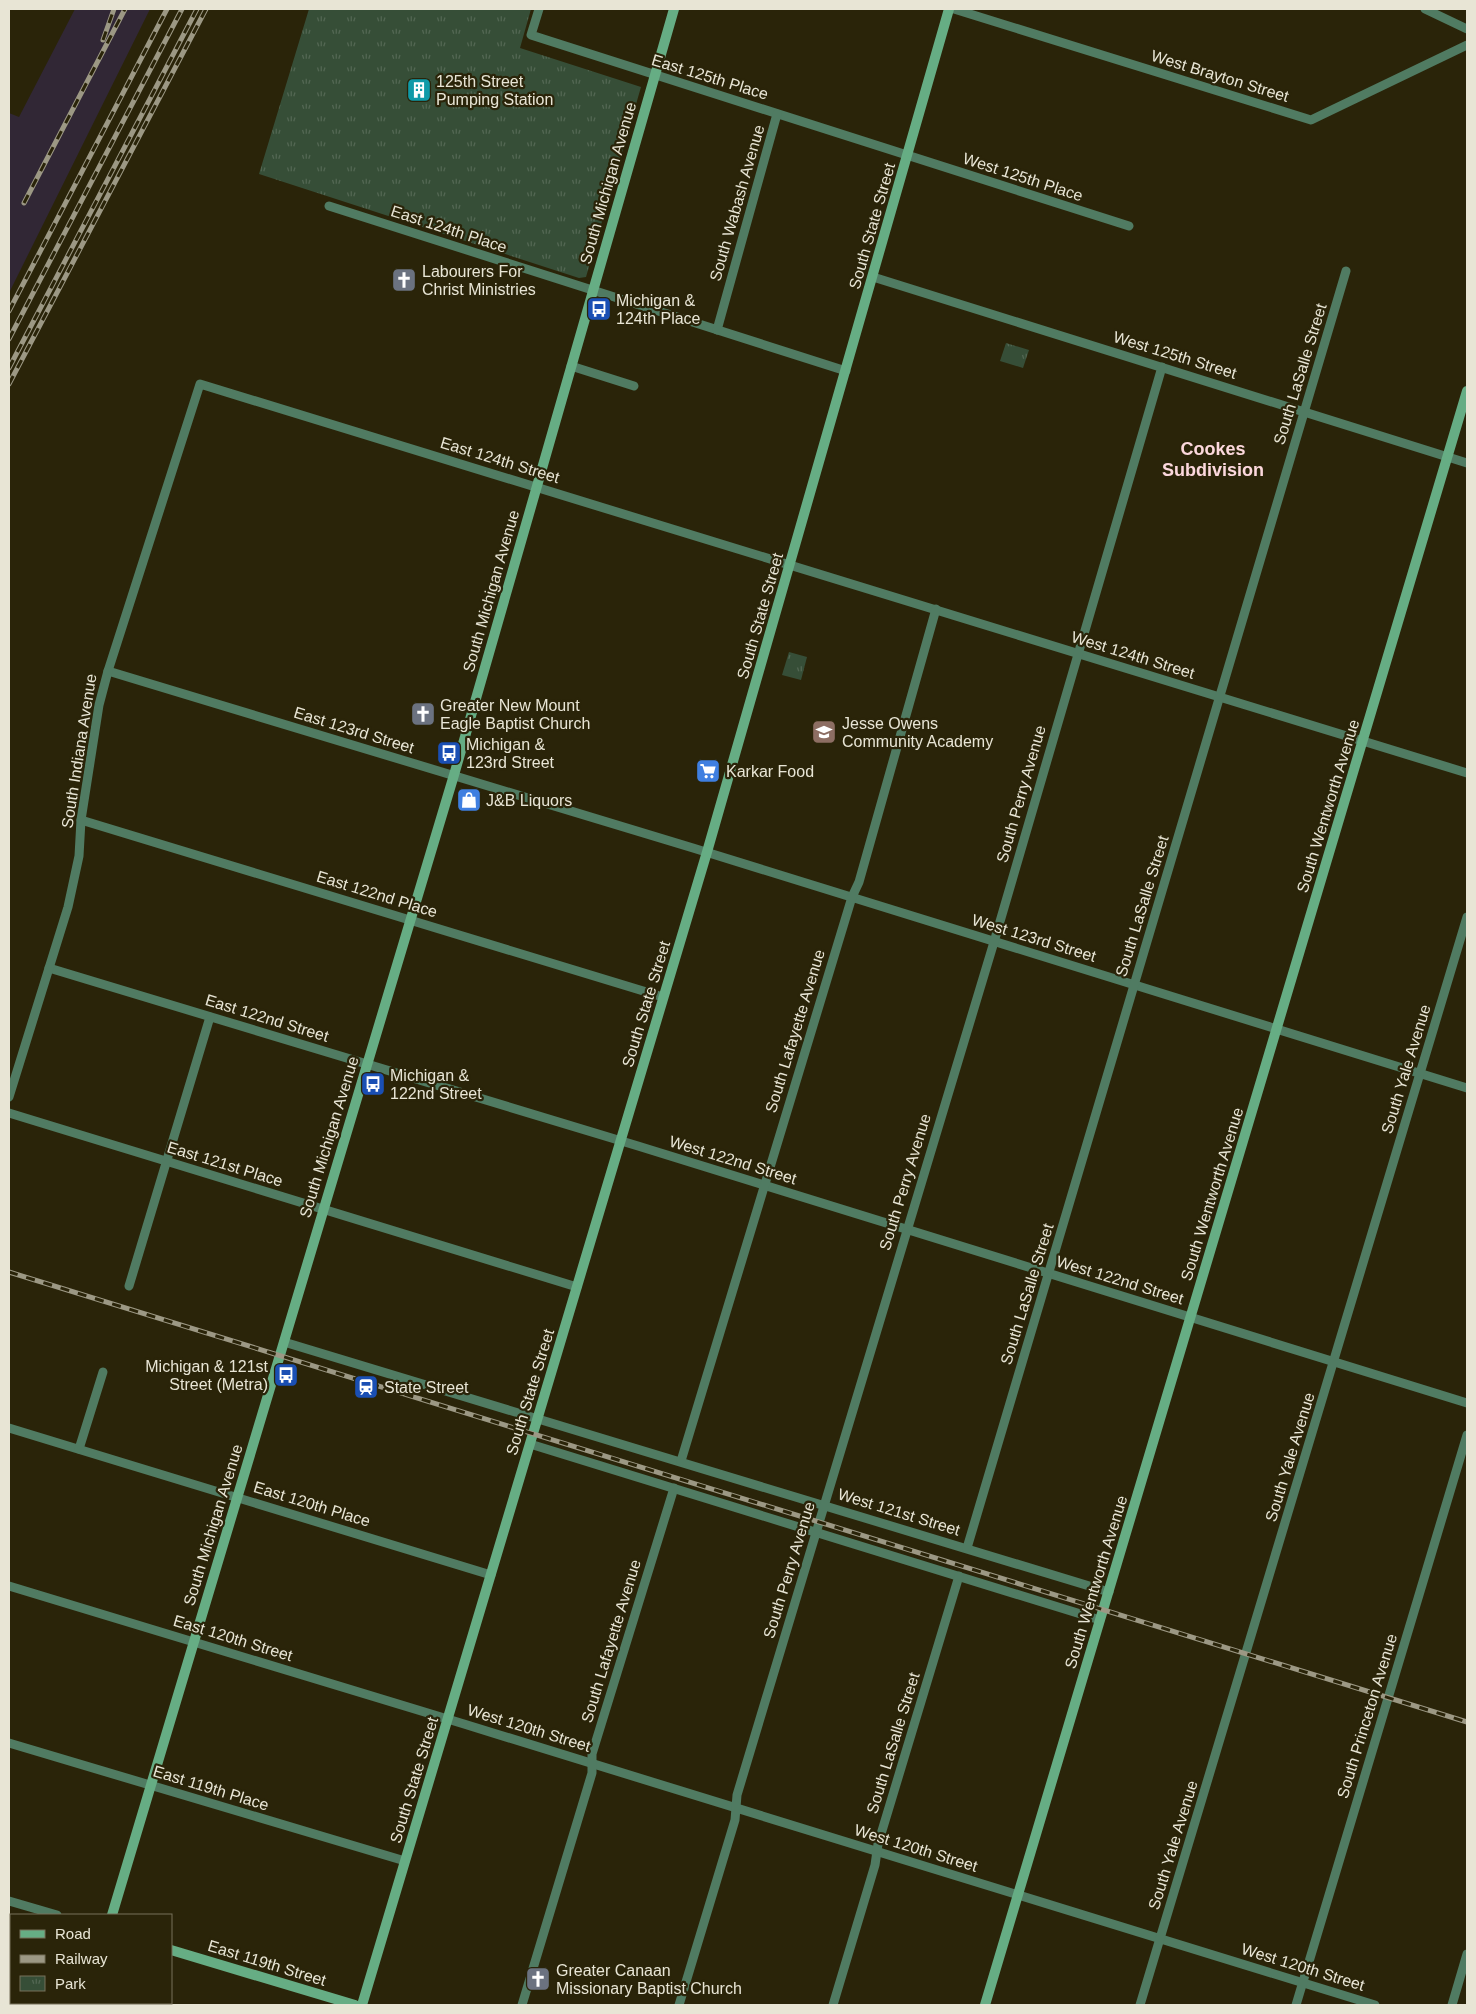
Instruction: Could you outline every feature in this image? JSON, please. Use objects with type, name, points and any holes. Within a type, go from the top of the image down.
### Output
[{"type":"street","name":"East 125th Place","points":[[538,9],[531,35],[908,156]]},
{"type":"street","name":"South Michigan Avenue","points":[[112,1914],[454,775],[674,9]]},
{"type":"street","name":"South State Street","points":[[362,2005],[707,852],[950,9]]},
{"type":"street","name":"West Brayton Street","points":[[954,9],[1311,120],[1467,45]]},
{"type":"street","points":[[1425,9],[1467,29]]},
{"type":"street","name":"South Wabash Avenue","points":[[717,330],[777,114]]},
{"type":"street","name":"West 125th Place","points":[[908,156],[1129,226]]},
{"type":"street","name":"East 124th Place","points":[[329,206],[846,371]]},
{"type":"street","name":"South LaSalle Street","points":[[967,1548],[1346,271]]},
{"type":"street","name":"West 125th Street","points":[[873,277],[1467,462]]},
{"type":"street","points":[[571,366],[634,386]]},
{"type":"street","name":"South Perry Avenue","points":[[679,2005],[736,1820],[736,1798],[994,942],[1162,367]]},
{"type":"street","name":"East 124th Street","points":[[200,384],[791,564]]},
{"type":"street","name":"South Indiana Avenue","points":[[9,1097],[69,902],[79,856],[81,820],[99,705],[108,671],[200,384]]},
{"type":"street","name":"South Wentworth Avenue","points":[[985,2005],[1467,391]]},
{"type":"street","name":"West 124th Street","points":[[791,564],[1467,773]]},
{"type":"street","name":"South Lafayette Avenue","points":[[681,1461],[852,897],[859,882],[936,609]]},
{"type":"street","name":"East 123rd Street","points":[[108,671],[707,852]]},
{"type":"street","name":"East 122nd Place","points":[[81,820],[663,997]]},
{"type":"street","name":"West 123rd Street","points":[[707,852],[1467,1088]]},
{"type":"street","name":"South Yale Avenue","points":[[1140,2005],[1467,917]]},
{"type":"street","name":"East 122nd Street","points":[[49,968],[620,1141]]},
{"type":"street","points":[[129,1286],[210,1017]]},
{"type":"street","name":"East 121st Place","points":[[9,1113],[577,1287]]},
{"type":"street","name":"West 122nd Street","points":[[620,1141],[1467,1403]]},
{"type":"street","name":"West 121st Street","points":[[284,1342],[1109,1592]]},
{"type":"street","points":[[79,1449],[103,1372]]},
{"type":"street","name":"East 120th Place","points":[[9,1428],[491,1575]]},
{"type":"street","name":"South Princeton Avenue","points":[[1296,2005],[1467,1435]]},
{"type":"street","points":[[530,1444],[1100,1620]]},
{"type":"street","name":"South Lafayette Avenue","points":[[522,2005],[591,1777],[592,1754],[674,1488]]},
{"type":"street","name":"South LaSalle Street","points":[[833,2005],[959,1576]]},
{"type":"street","name":"East 120th Street","points":[[9,1586],[448,1719]]},
{"type":"street","name":"West 120th Street","points":[[448,1719],[1375,2005]]},
{"type":"street","name":"East 119th Place","points":[[9,1743],[405,1862]]},
{"type":"street","points":[[9,1900],[54,1914]]},
{"type":"street","name":"East 119th Street","points":[[172,1950],[355,2005]]},
{"type":"street","points":[[1452,2005],[1467,1954]]},
{"type":"shaded area","points":[[75,9],[150,9],[9,293],[9,113],[19,117]]},
{"type":"green space","points":[[309,9],[531,9],[520,48],[641,87],[586,277],[579,278],[259,174]]},
{"type":"green space","points":[[1006,343],[1029,350],[1023,368],[1000,361]]},
{"type":"green space","points":[[789,652],[807,657],[801,680],[782,675]]},
{"type":"railway","points":[[103,40],[114,9]]},
{"type":"railway","points":[[24,203],[125,9]]},
{"type":"railway","points":[[9,311],[167,9]]},
{"type":"railway","points":[[9,339],[182,9]]},
{"type":"railway","points":[[9,368],[197,9]]},
{"type":"railway","points":[[9,384],[206,9]]},
{"type":"railway","points":[[9,1272],[1467,1722]]},
{"type":"place","name":"125th Street Pumping Station","points":[[419,90]]},
{"type":"place","name":"Labourers For Christ Ministries","points":[[404,280]]},
{"type":"place","name":"Michigan & 124th Place","points":[[599,309]]},
{"type":"place","name":"Greater New Mount Eagle Baptist Church","points":[[423,714]]},
{"type":"place","name":"Jesse Owens Community Academy","points":[[824,732]]},
{"type":"place","name":"Michigan & 123rd Street","points":[[449,753]]},
{"type":"place","name":"Karkar Food","points":[[708,771]]},
{"type":"place","name":"J&B Liquors","points":[[469,800]]},
{"type":"place","name":"Michigan & 122nd Street","points":[[373,1084]]},
{"type":"place","name":"Michigan & 121st Street (Metra)","points":[[286,1375]]},
{"type":"place","name":"State Street","points":[[366,1387]]},
{"type":"place","name":"Greater Canaan Missionary Baptist Church","points":[[538,1979]]},
{"type":"district","name":"Cookes Subdivision","points":[[1213,459]]}]
